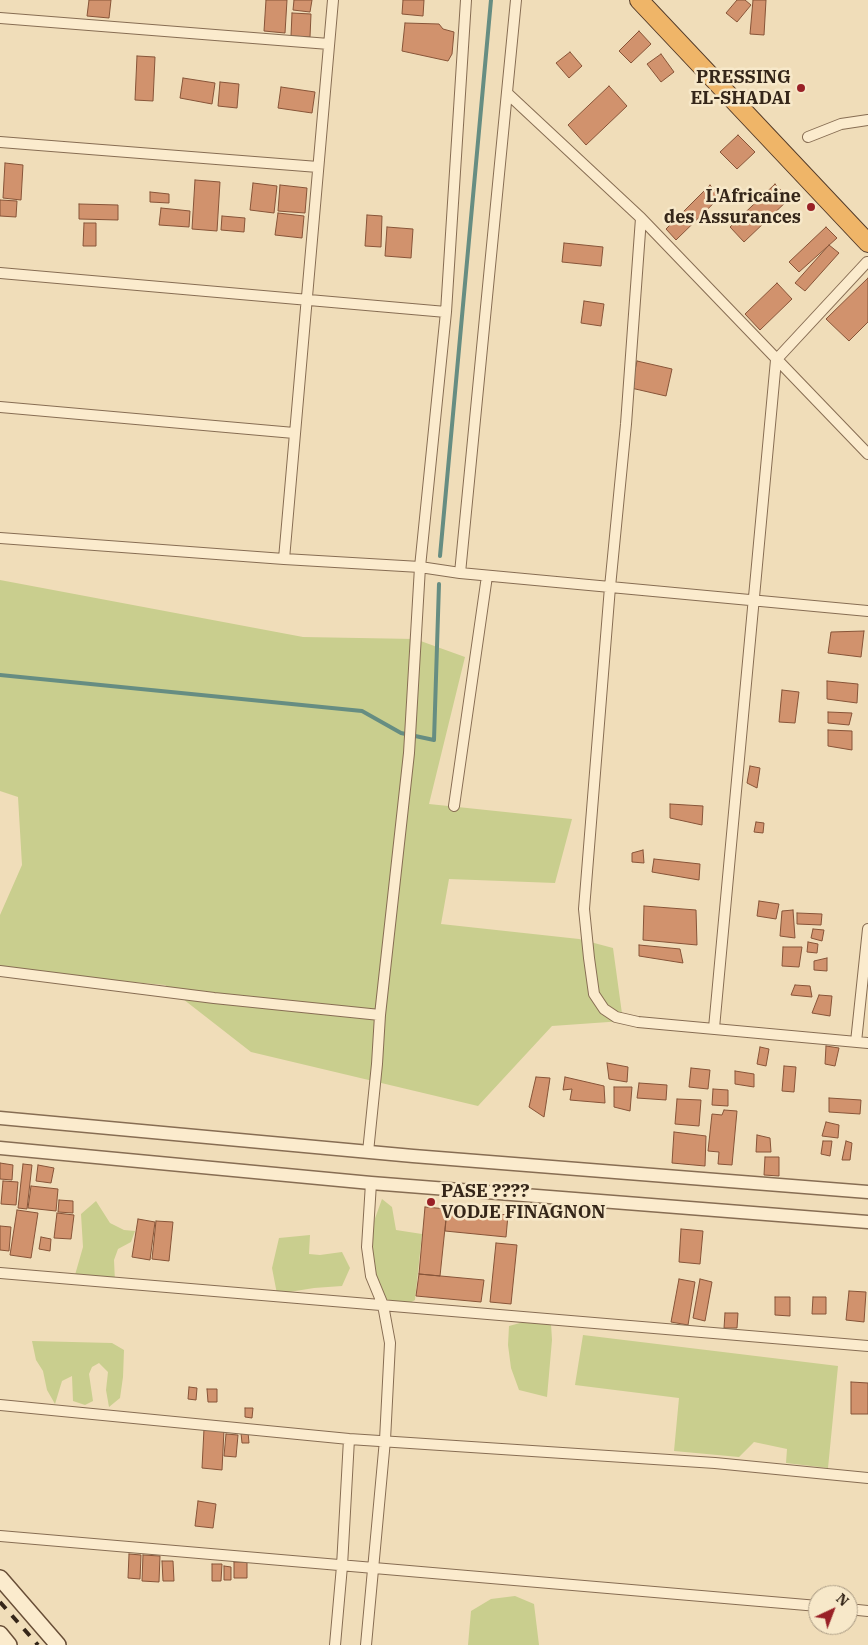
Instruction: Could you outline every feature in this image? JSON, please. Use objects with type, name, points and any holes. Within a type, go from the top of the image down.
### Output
[{"type":"highway","points":[[639,0],[868,243]]},
{"type":"main road","points":[[0,1578],[58,1645]]},
{"type":"main road","points":[[0,1634],[10,1645]]},
{"type":"street","points":[[284,559],[333,0]]},
{"type":"street","points":[[368,1152],[380,1015],[412,720],[420,567],[446,312],[466,0]]},
{"type":"street","points":[[460,573],[516,0]]},
{"type":"street","points":[[0,18],[329,44]]},
{"type":"street","points":[[507,93],[641,218],[868,454]]},
{"type":"street","points":[[808,137],[841,124],[868,120]]},
{"type":"street","points":[[0,142],[318,167]]},
{"type":"street","points":[[641,218],[626,424],[610,587],[584,909],[588,958],[594,994],[604,1009],[616,1017],[638,1022],[868,1043]]},
{"type":"street","points":[[714,1028],[776,360],[867,262]]},
{"type":"street","points":[[0,273],[446,312]]},
{"type":"street","points":[[0,407],[294,433]]},
{"type":"street","points":[[0,538],[420,567],[487,576],[868,611]]},
{"type":"street","points":[[454,806],[487,576]]},
{"type":"street","points":[[856,1042],[868,929]]},
{"type":"street","points":[[0,971],[214,998],[380,1015]]},
{"type":"street","points":[[0,1118],[368,1152],[868,1192]]},
{"type":"street","points":[[0,1148],[371,1183],[868,1222]]},
{"type":"street","points":[[366,1645],[385,1440],[390,1343],[383,1305],[371,1276],[367,1246],[371,1183]]},
{"type":"street","points":[[0,1273],[868,1346]]},
{"type":"street","points":[[0,1405],[349,1438],[715,1464],[868,1478]]},
{"type":"street","points":[[335,1645],[342,1566],[349,1438]]},
{"type":"street","points":[[0,1536],[808,1605]]},
{"type":"green space","points":[[0,580],[303,637],[415,639],[465,657],[429,804],[572,819],[555,883],[449,879],[441,924],[579,939],[613,948],[623,1021],[552,1026],[478,1106],[251,1052],[165,985],[0,970],[0,915],[22,865],[18,797],[0,791]]},
{"type":"green space","points":[[382,1199],[392,1207],[396,1230],[422,1234],[415,1300],[399,1309],[381,1299],[373,1281],[373,1224]]},
{"type":"green space","points":[[96,1201],[110,1223],[124,1230],[135,1231],[131,1242],[118,1249],[114,1260],[115,1282],[75,1275],[83,1247],[81,1214]]},
{"type":"green space","points":[[310,1235],[309,1254],[320,1255],[342,1252],[350,1268],[342,1286],[277,1294],[272,1268],[279,1238]]},
{"type":"green space","points":[[542,1317],[551,1324],[552,1340],[547,1397],[519,1390],[511,1368],[508,1345],[509,1326]]},
{"type":"green space","points":[[583,1335],[838,1366],[828,1468],[786,1463],[787,1449],[754,1442],[739,1457],[674,1451],[679,1398],[575,1385]]},
{"type":"green space","points":[[32,1341],[112,1343],[124,1350],[120,1398],[109,1407],[106,1390],[108,1372],[99,1363],[92,1367],[89,1374],[93,1401],[85,1405],[73,1401],[72,1376],[62,1381],[55,1404],[47,1390],[43,1371],[36,1360]]},
{"type":"green space","points":[[515,1596],[534,1604],[539,1645],[468,1645],[471,1611],[491,1599]]},
{"type":"building","points":[[89,0],[111,0],[109,18],[87,16]]},
{"type":"building","points":[[266,0],[287,0],[285,33],[264,31]]},
{"type":"building","points":[[294,0],[312,0],[310,12],[293,10]]},
{"type":"building","points":[[403,0],[424,0],[423,16],[402,14]]},
{"type":"building","points":[[737,0],[745,0],[751,5],[737,22],[726,13]]},
{"type":"building","points":[[753,0],[766,0],[764,35],[750,34]]},
{"type":"building","points":[[292,13],[311,14],[310,37],[291,36]]},
{"type":"building","points":[[405,23],[439,24],[443,29],[454,32],[452,54],[448,61],[402,51]]},
{"type":"building","points":[[639,31],[651,44],[631,63],[619,51]]},
{"type":"building","points":[[570,52],[582,66],[569,78],[556,63]]},
{"type":"building","points":[[661,54],[674,72],[661,82],[647,64]]},
{"type":"building","points":[[137,56],[155,57],[153,101],[135,100]]},
{"type":"building","points":[[183,78],[215,83],[212,104],[180,98]]},
{"type":"building","points":[[220,82],[239,84],[237,108],[218,106]]},
{"type":"building","points":[[609,86],[627,106],[586,145],[568,125]]},
{"type":"building","points":[[281,87],[315,92],[312,113],[278,108]]},
{"type":"building","points":[[738,135],[755,152],[737,169],[720,152]]},
{"type":"building","points":[[5,163],[23,165],[21,200],[3,198]]},
{"type":"building","points":[[195,180],[220,182],[217,231],[192,229]]},
{"type":"building","points":[[253,183],[277,186],[274,213],[250,210]]},
{"type":"building","points":[[775,184],[789,199],[744,242],[730,227]]},
{"type":"building","points":[[280,185],[307,188],[305,213],[278,211]]},
{"type":"building","points":[[710,185],[721,196],[676,240],[666,229]]},
{"type":"building","points":[[150,192],[169,194],[169,203],[150,202]]},
{"type":"building","points":[[0,200],[17,201],[16,217],[0,216]]},
{"type":"building","points":[[79,204],[118,205],[118,220],[79,219]]},
{"type":"building","points":[[161,208],[190,211],[189,227],[159,225]]},
{"type":"building","points":[[278,213],[304,216],[302,238],[275,235]]},
{"type":"building","points":[[367,215],[382,216],[381,247],[365,246]]},
{"type":"building","points":[[222,216],[245,218],[244,232],[221,230]]},
{"type":"building","points":[[84,223],[96,223],[96,246],[83,246]]},
{"type":"building","points":[[387,227],[413,229],[411,258],[385,256]]},
{"type":"building","points":[[826,227],[837,238],[799,272],[789,262]]},
{"type":"building","points":[[564,243],[603,247],[601,266],[562,262]]},
{"type":"building","points":[[829,245],[839,253],[805,291],[795,283]]},
{"type":"building","points":[[868,278],[868,322],[849,341],[826,319]]},
{"type":"building","points":[[777,283],[792,299],[760,330],[745,314]]},
{"type":"building","points":[[584,301],[604,304],[601,326],[581,323]]},
{"type":"building","points":[[637,361],[672,369],[666,396],[631,388]]},
{"type":"building","points":[[864,631],[861,657],[828,653],[831,632]]},
{"type":"building","points":[[827,681],[858,684],[857,703],[827,699]]},
{"type":"building","points":[[782,690],[799,692],[795,723],[779,722]]},
{"type":"building","points":[[828,712],[852,713],[849,725],[828,723]]},
{"type":"building","points":[[828,730],[852,731],[852,750],[828,746]]},
{"type":"building","points":[[750,766],[760,768],[757,788],[747,783]]},
{"type":"building","points":[[670,804],[703,806],[702,825],[670,818]]},
{"type":"building","points":[[756,822],[764,823],[763,833],[754,832]]},
{"type":"building","points":[[643,850],[644,863],[632,862],[632,853]]},
{"type":"building","points":[[654,859],[700,864],[699,880],[652,872]]},
{"type":"building","points":[[759,901],[779,904],[776,919],[757,916]]},
{"type":"building","points":[[644,906],[696,910],[697,945],[643,940]]},
{"type":"building","points":[[793,910],[795,938],[780,936],[782,911]]},
{"type":"building","points":[[797,913],[822,914],[821,925],[797,924]]},
{"type":"building","points":[[813,929],[824,930],[822,941],[811,938]]},
{"type":"building","points":[[808,942],[818,944],[817,953],[807,952]]},
{"type":"building","points":[[639,945],[680,949],[683,963],[639,956]]},
{"type":"building","points":[[783,947],[802,947],[799,967],[782,966]]},
{"type":"building","points":[[827,958],[827,971],[814,970],[814,961]]},
{"type":"building","points":[[795,985],[810,986],[812,997],[791,995]]},
{"type":"building","points":[[819,995],[832,996],[830,1016],[812,1013]]},
{"type":"building","points":[[826,1046],[839,1048],[835,1066],[825,1064]]},
{"type":"building","points":[[760,1047],[769,1049],[766,1066],[757,1064]]},
{"type":"building","points":[[607,1063],[628,1067],[627,1082],[609,1079]]},
{"type":"building","points":[[784,1066],[796,1067],[794,1092],[782,1091]]},
{"type":"building","points":[[691,1068],[710,1070],[708,1089],[689,1087]]},
{"type":"building","points":[[735,1071],[754,1074],[754,1087],[735,1084]]},
{"type":"building","points":[[536,1077],[550,1078],[544,1117],[529,1107]]},
{"type":"building","points":[[565,1077],[604,1086],[605,1103],[570,1100],[572,1089],[563,1090]]},
{"type":"building","points":[[639,1083],[667,1085],[666,1100],[637,1098]]},
{"type":"building","points":[[614,1087],[632,1087],[630,1111],[614,1107]]},
{"type":"building","points":[[713,1089],[728,1090],[728,1106],[712,1105]]},
{"type":"building","points":[[829,1098],[861,1100],[860,1114],[829,1112]]},
{"type":"building","points":[[677,1099],[701,1100],[699,1126],[675,1124]]},
{"type":"building","points":[[724,1110],[737,1111],[732,1165],[718,1164],[719,1152],[708,1151],[712,1114],[722,1115]]},
{"type":"building","points":[[826,1122],[839,1125],[838,1138],[822,1136]]},
{"type":"building","points":[[674,1132],[706,1136],[705,1166],[672,1163]]},
{"type":"building","points":[[757,1135],[770,1138],[771,1152],[756,1152]]},
{"type":"building","points":[[823,1141],[832,1141],[830,1156],[821,1154]]},
{"type":"building","points":[[846,1141],[852,1143],[850,1160],[842,1160]]},
{"type":"building","points":[[765,1157],[779,1157],[779,1176],[764,1175]]},
{"type":"building","points":[[0,1163],[13,1165],[12,1180],[0,1179]]},
{"type":"building","points":[[23,1164],[32,1165],[27,1209],[18,1208]]},
{"type":"building","points":[[38,1165],[54,1168],[51,1183],[36,1181]]},
{"type":"building","points":[[3,1181],[18,1182],[16,1205],[1,1204]]},
{"type":"building","points":[[31,1186],[58,1189],[56,1211],[28,1208]]},
{"type":"building","points":[[59,1200],[73,1201],[73,1213],[58,1212]]},
{"type":"building","points":[[425,1207],[447,1209],[440,1276],[419,1274]]},
{"type":"building","points":[[447,1209],[508,1215],[506,1237],[445,1231]]},
{"type":"building","points":[[17,1210],[38,1213],[31,1258],[10,1255]]},
{"type":"building","points":[[57,1213],[74,1215],[71,1239],[54,1238]]},
{"type":"building","points":[[138,1219],[155,1222],[150,1260],[132,1257]]},
{"type":"building","points":[[156,1221],[173,1222],[169,1261],[152,1259]]},
{"type":"building","points":[[0,1226],[11,1227],[9,1251],[0,1250]]},
{"type":"building","points":[[681,1229],[703,1231],[700,1264],[679,1262]]},
{"type":"building","points":[[41,1237],[51,1239],[50,1251],[39,1249]]},
{"type":"building","points":[[496,1243],[517,1245],[511,1304],[490,1302]]},
{"type":"building","points":[[419,1274],[484,1280],[481,1302],[416,1296]]},
{"type":"building","points":[[679,1279],[695,1282],[688,1325],[671,1322]]},
{"type":"building","points":[[700,1279],[712,1282],[705,1321],[693,1318]]},
{"type":"building","points":[[849,1291],[866,1292],[864,1322],[846,1320]]},
{"type":"building","points":[[775,1297],[790,1297],[790,1316],[775,1315]]},
{"type":"building","points":[[813,1297],[826,1297],[826,1314],[812,1314]]},
{"type":"building","points":[[725,1313],[738,1313],[737,1328],[724,1328]]},
{"type":"building","points":[[851,1382],[868,1383],[868,1414],[851,1414]]},
{"type":"building","points":[[189,1387],[197,1388],[196,1400],[188,1399]]},
{"type":"building","points":[[207,1389],[217,1389],[217,1402],[208,1402]]},
{"type":"building","points":[[245,1408],[253,1408],[252,1418],[245,1417]]},
{"type":"building","points":[[204,1429],[224,1430],[222,1470],[202,1468]]},
{"type":"building","points":[[248,1432],[249,1443],[242,1443],[241,1433]]},
{"type":"building","points":[[226,1434],[238,1435],[236,1457],[224,1456]]},
{"type":"building","points":[[198,1501],[216,1504],[213,1528],[195,1526]]},
{"type":"building","points":[[129,1554],[141,1555],[140,1579],[128,1578]]},
{"type":"building","points":[[143,1555],[160,1556],[159,1582],[142,1581]]},
{"type":"building","points":[[162,1561],[173,1561],[174,1581],[163,1581]]},
{"type":"building","points":[[234,1562],[247,1562],[247,1578],[234,1578]]},
{"type":"building","points":[[212,1564],[222,1564],[221,1581],[212,1581]]},
{"type":"building","points":[[224,1566],[231,1567],[231,1580],[224,1580]]},
{"type":"waterway","points":[[440,556],[491,0]]},
{"type":"waterway","points":[[0,675],[362,711],[401,733],[434,740],[439,584]]},
{"type":"railway","points":[[0,1602],[38,1645]]},
{"type":"place","name":"PRESSING EL-SHADAI","points":[[801,88]]},
{"type":"place","name":"L'Africaine des Assurances","points":[[811,207]]},
{"type":"place","name":"PASE ???? VODJE FINAGNON","points":[[431,1202]]}]
